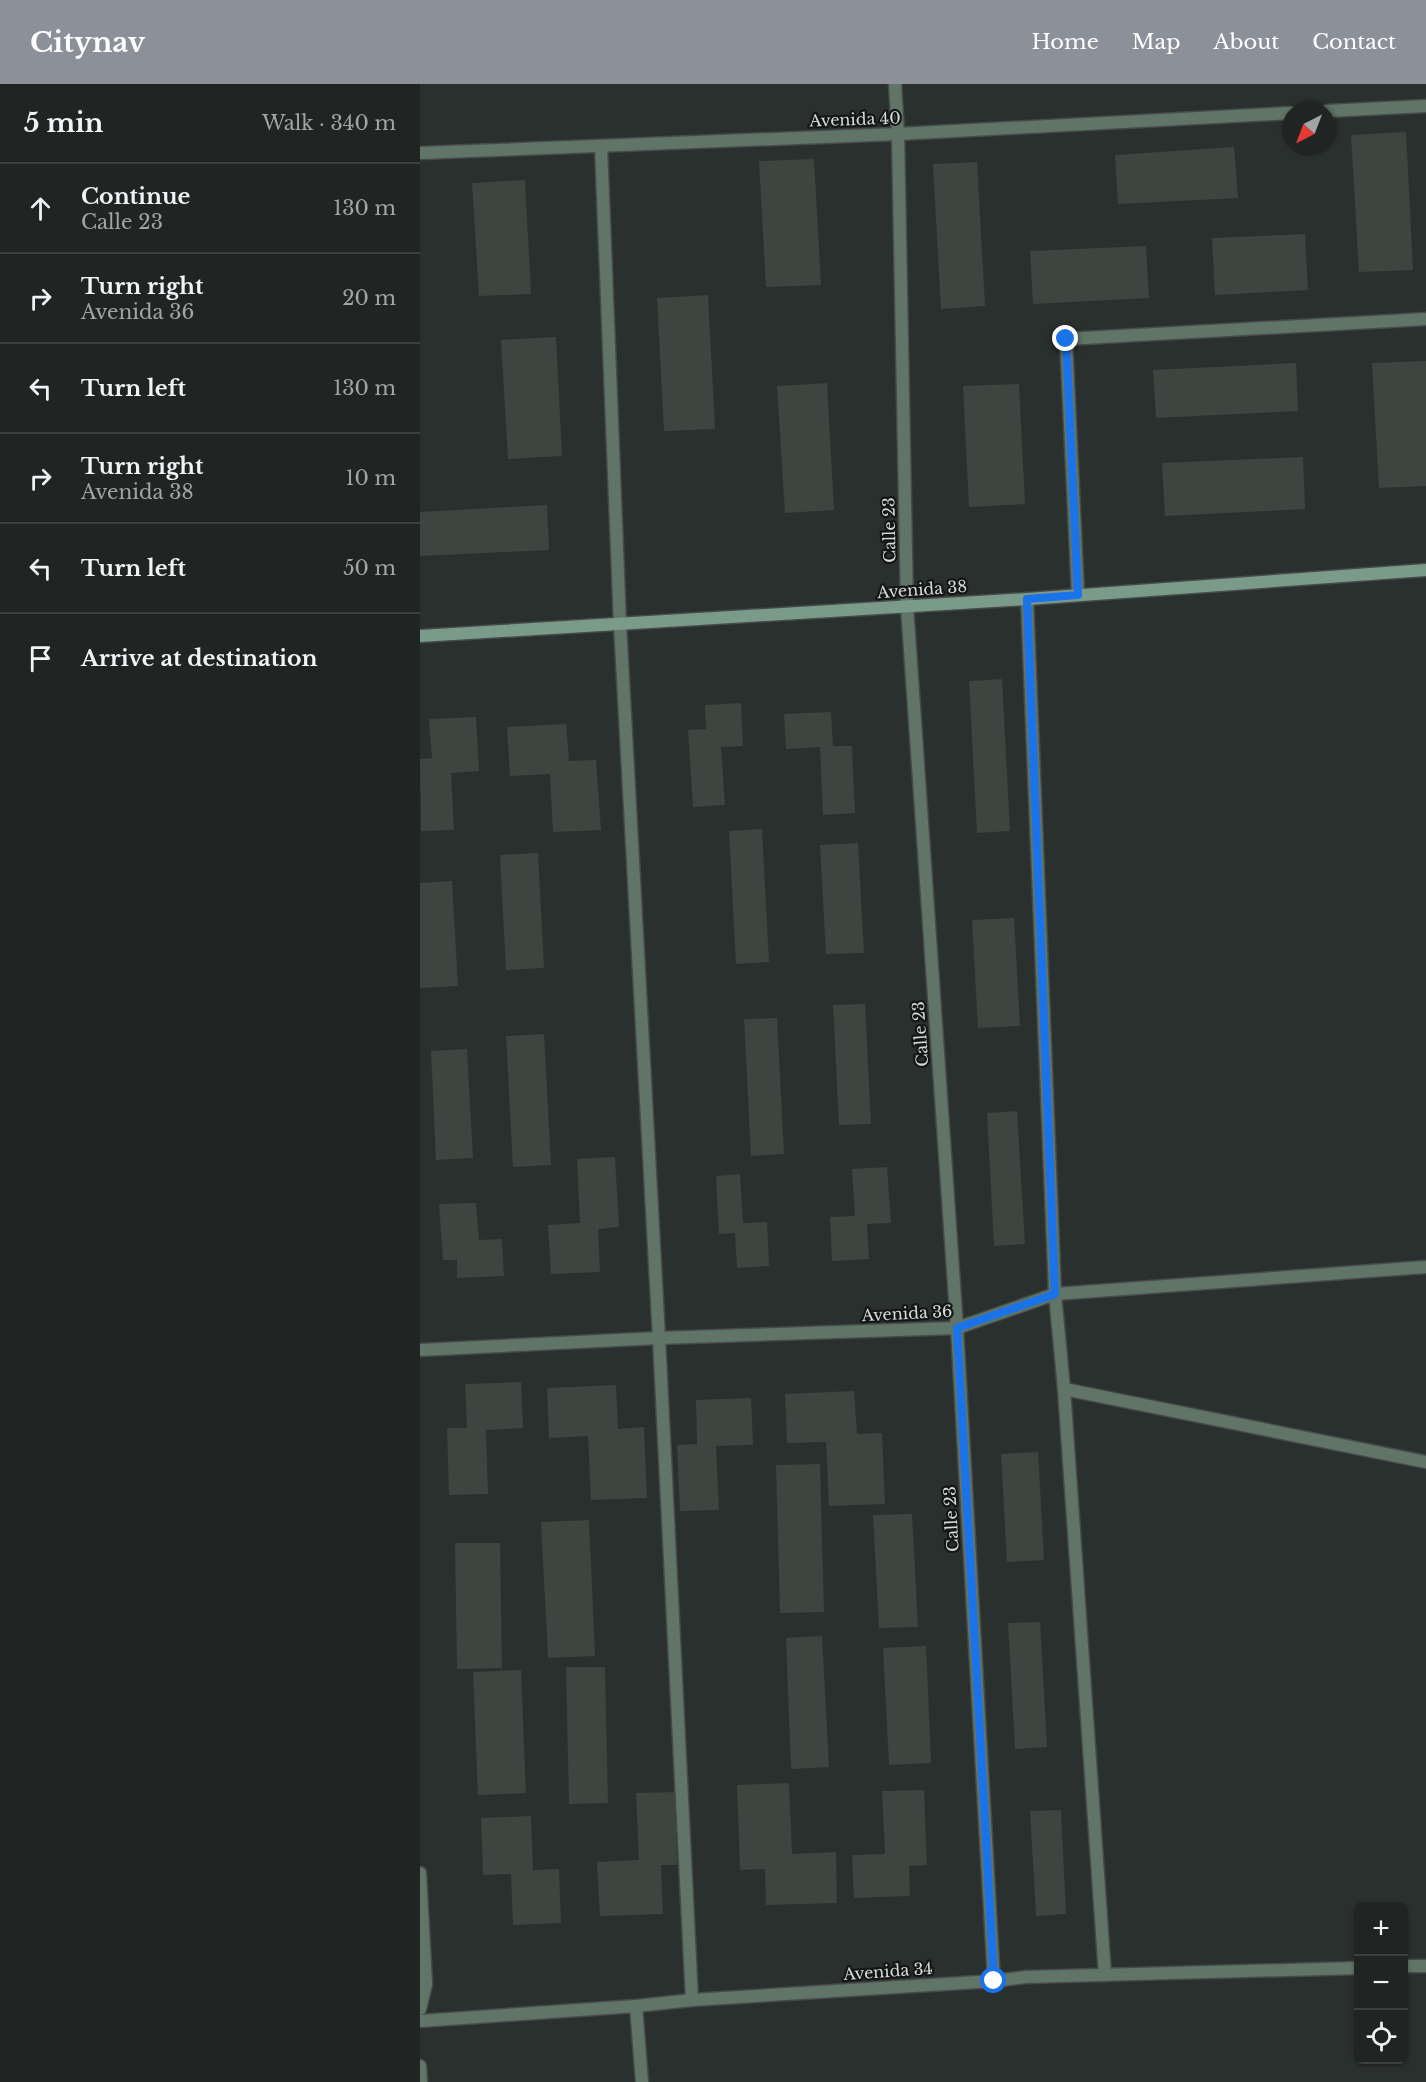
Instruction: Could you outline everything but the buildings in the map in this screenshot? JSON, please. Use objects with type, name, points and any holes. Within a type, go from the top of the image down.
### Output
[{"type":"street","name":"Calle 23","points":[[895,84],[898,134],[907,606],[957,1328],[994,1981]]},
{"type":"street","points":[[1336,111],[1426,106]]},
{"type":"street","name":"Avenida 40","points":[[420,153],[898,134],[1282,113]]},
{"type":"street","points":[[601,146],[620,624],[692,2000]]},
{"type":"street","points":[[1078,595],[1066,339],[1426,319]]},
{"type":"street","name":"Avenida 38","points":[[420,636],[1027,599],[1426,570]]},
{"type":"street","points":[[1027,599],[1055,1294],[1064,1389],[1105,1975]]},
{"type":"street","name":"Avenida 36","points":[[420,1350],[659,1338],[957,1328],[1055,1294],[1426,1267]]},
{"type":"street","points":[[1064,1389],[1426,1462]]},
{"type":"street","points":[[420,1873],[426,1984],[420,2009]]},
{"type":"street","points":[[1408,1966],[1426,1966]]},
{"type":"street","name":"Avenida 34","points":[[420,2021],[1026,1977],[1354,1968]]},
{"type":"street","points":[[636,2006],[642,2082]]},
{"type":"street","points":[[420,2066],[421,2082]]},
{"type":"route","points":[[994,1981],[957,1328],[1055,1294],[1027,599],[1078,595],[1066,339]]}]
